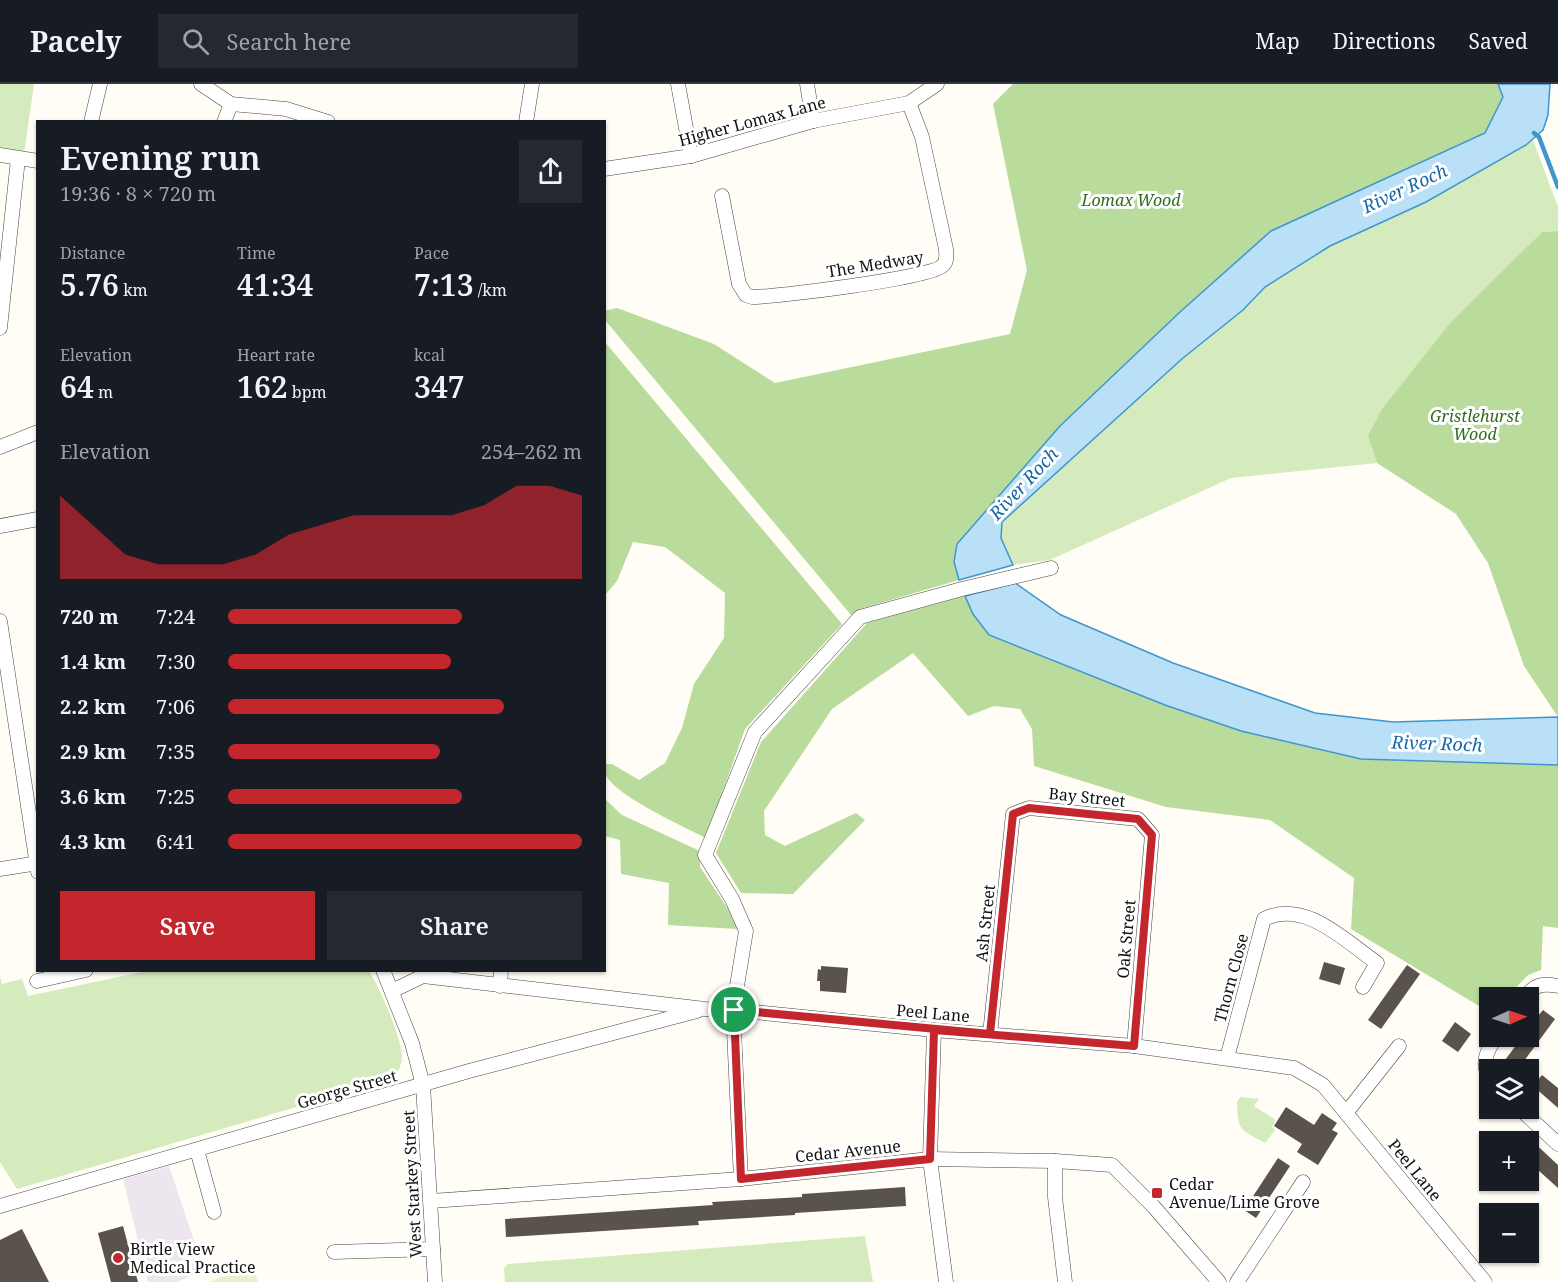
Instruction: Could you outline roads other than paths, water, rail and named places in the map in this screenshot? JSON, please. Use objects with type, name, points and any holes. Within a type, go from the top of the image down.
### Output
[{"type":"street","points":[[91,120],[100,84]]},
{"type":"street","points":[[201,84],[231,104],[286,109],[322,120]]},
{"type":"street","points":[[526,120],[532,84]]},
{"type":"street","points":[[678,84],[691,156]]},
{"type":"street","points":[[807,84],[813,121]]},
{"type":"street","name":"Higher Lomax Lane","points":[[606,170],[691,156],[813,121],[909,103],[937,84]]},
{"type":"street","name":"The Medway","points":[[722,196],[739,284],[746,295],[752,297],[900,279],[942,267],[947,260],[946,249],[922,137],[909,103]]},
{"type":"street","points":[[225,120],[231,104]]},
{"type":"street","points":[[0,154],[36,161]]},
{"type":"street","points":[[0,328],[5,226],[18,159]]},
{"type":"street","points":[[0,447],[36,433]]},
{"type":"street","points":[[0,526],[36,519]]},
{"type":"street","points":[[741,1179],[734,1010],[746,931],[732,899],[705,855],[755,732],[860,617],[1051,568]]},
{"type":"street","points":[[0,621],[32,804],[36,854]]},
{"type":"street","name":"Bay Street","points":[[1013,814],[1029,808],[1138,819],[1152,835]]},
{"type":"street","name":"Ash Street","points":[[990,1034],[1013,814]]},
{"type":"street","name":"Oak Street","points":[[1134,1046],[1152,835]]},
{"type":"street","points":[[0,869],[36,866]]},
{"type":"street","name":"Thorn Close","points":[[1227,1058],[1264,919],[1275,913],[1313,918],[1377,963],[1363,987]]},
{"type":"street","points":[[37,981],[55,974],[70,972]]},
{"type":"street","name":"West Starkey Street","points":[[383,972],[412,1043],[423,1084],[435,1282]]},
{"type":"street","points":[[500,986],[501,972]]},
{"type":"street","name":"Peel Lane","points":[[392,991],[423,976],[705,1009],[1134,1046],[1294,1068],[1323,1085],[1485,1282]]},
{"type":"street","points":[[1535,987],[1546,984],[1558,986]]},
{"type":"street","name":"George Street","points":[[1,1202],[197,1150],[423,1084],[705,1009]]},
{"type":"street","points":[[934,1030],[930,1159],[946,1282]]},
{"type":"street","points":[[1346,1113],[1399,1046]]},
{"type":"street","points":[[1530,1119],[1558,1144]]},
{"type":"street","points":[[197,1150],[214,1212]]},
{"type":"street","name":"Cedar Avenue","points":[[431,1201],[741,1179],[930,1159],[1055,1161],[1112,1165],[1154,1207],[1219,1282]]},
{"type":"street","points":[[1055,1161],[1055,1197],[1065,1282]]},
{"type":"street","points":[[1237,1282],[1303,1182]]},
{"type":"street","points":[[334,1252],[433,1249]]},
{"type":"water","name":"River Roch","points":[[1498,84],[1550,84],[1548,115],[1543,130],[1526,145],[1426,202],[1330,246],[1265,287],[1243,310],[1183,358],[1002,522],[1001,538],[1013,565],[959,580],[954,562],[957,544],[1060,426],[1180,312],[1271,231],[1485,133],[1503,97]]},
{"type":"water","name":"River Roch","points":[[1015,583],[1061,615],[1173,663],[1315,713],[1393,722],[1558,717],[1558,765],[1361,759],[1241,731],[1165,705],[989,635],[973,614],[965,596]]},
{"type":"waterway","points":[[1534,133],[1539,137],[1558,187]]},
{"type":"place","name":"Cedar Avenue/Lime Grove","points":[[1157,1193]]},
{"type":"place","name":"Birtle View Medical Practice","points":[[118,1258]]},
{"type":"park label","name":"Lomax Wood","points":[[1131,200]]},
{"type":"park label","name":"Gristlehurst Wood","points":[[1475,425]]}]
